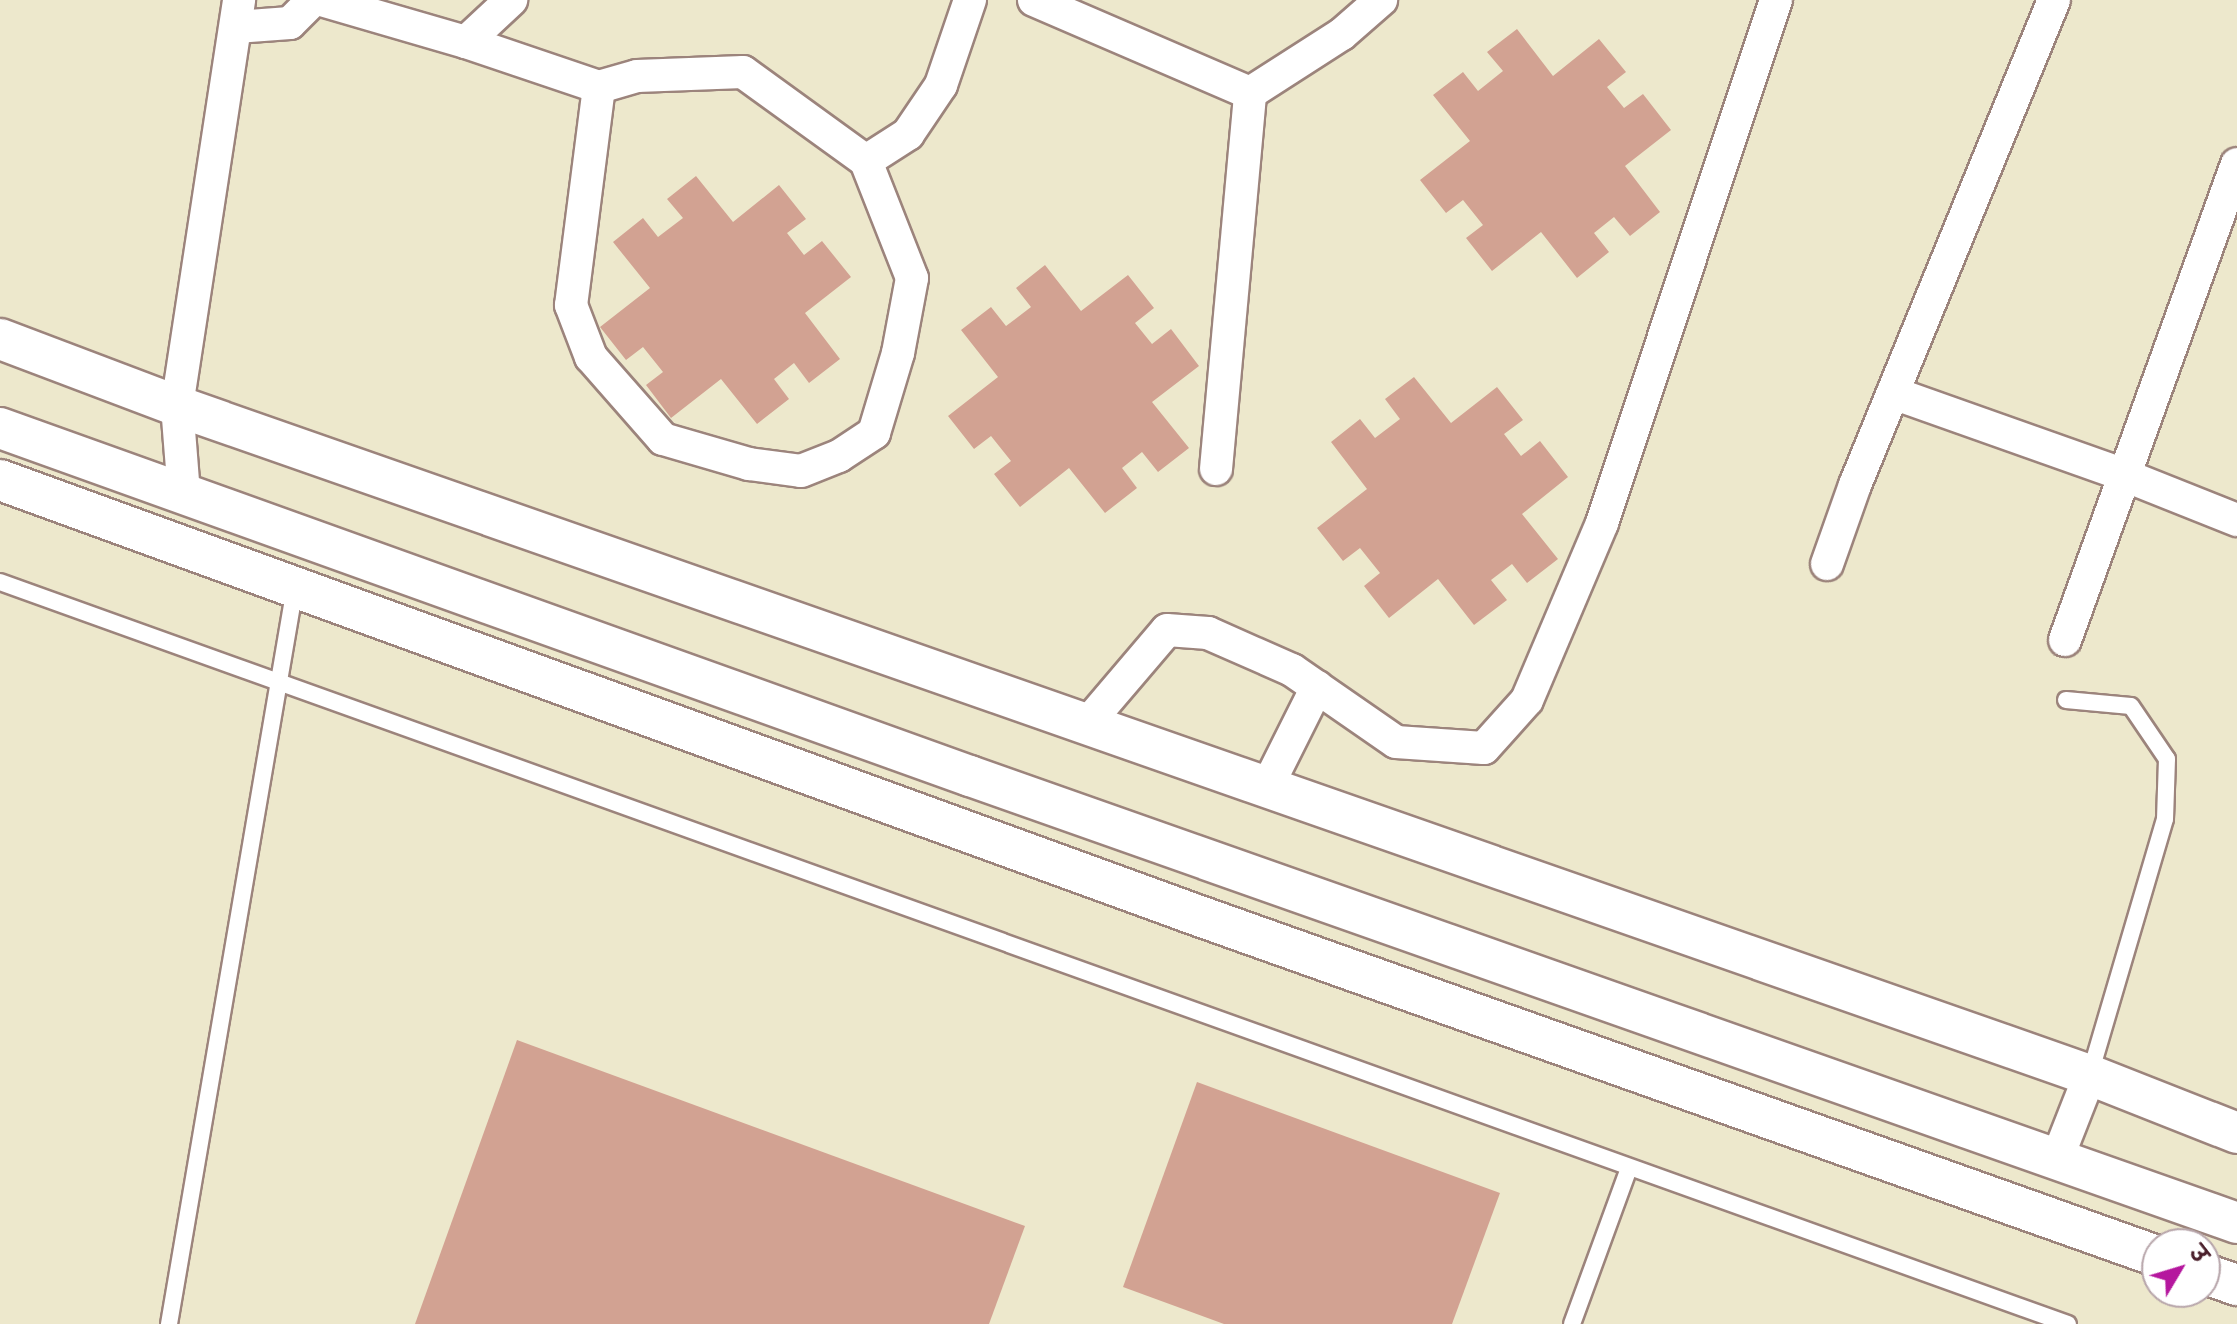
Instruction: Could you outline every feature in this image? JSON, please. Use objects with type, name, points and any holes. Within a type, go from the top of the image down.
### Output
[{"type":"street","points":[[184,494],[177,406],[238,14],[290,23],[313,0]]},
{"type":"street","points":[[321,0],[466,42],[599,87],[637,76],[743,72],[866,161],[912,278],[898,353],[874,433],[839,456],[801,471],[749,464],[663,439],[591,357],[571,305],[599,87]]},
{"type":"street","points":[[466,42],[511,0]]},
{"type":"street","points":[[866,161],[908,134],[941,85],[970,0]]},
{"type":"street","points":[[1034,0],[1250,93]]},
{"type":"street","points":[[1250,93],[1342,34],[1381,0]]},
{"type":"street","points":[[1087,724],[1167,630],[1208,633],[1292,670],[1396,742],[1484,748],[1527,700],[1602,523],[1776,0]]},
{"type":"street","points":[[1827,564],[1893,393],[2054,0]]},
{"type":"street","points":[[1216,469],[1250,93]]},
{"type":"street","points":[[2065,640],[2237,164]]},
{"type":"street","points":[[0,339],[177,406],[2090,1075],[2237,1133]]},
{"type":"street","points":[[1893,393],[2124,475],[2237,520]]},
{"type":"street","points":[[0,428],[2237,1223]]},
{"type":"street","points":[[0,480],[296,585],[1188,912],[2141,1250]]},
{"type":"street","points":[[1267,787],[1317,687]]},
{"type":"street","points":[[2057,1159],[2090,1075]]},
{"type":"lane","points":[[0,582],[2068,1324]]},
{"type":"lane","points":[[169,1324],[296,585]]},
{"type":"lane","points":[[2066,700],[2131,706],[2167,759],[2165,819],[2090,1075]]},
{"type":"lane","points":[[1572,1324],[1629,1168]]},
{"type":"building","points":[[1517,29],[1553,76],[1599,39],[1626,72],[1607,87],[1624,108],[1643,94],[1671,130],[1625,166],[1660,212],[1630,236],[1614,217],[1594,233],[1609,252],[1577,278],[1541,232],[1492,271],[1466,238],[1483,225],[1463,200],[1446,213],[1420,180],[1470,141],[1433,95],[1463,72],[1478,91],[1503,71],[1487,52]]},
{"type":"building","points":[[696,176],[733,222],[779,185],[806,219],[787,233],[804,255],[822,241],[851,277],[805,313],[840,359],[809,383],[794,363],[774,379],[789,399],[757,424],[721,379],[671,418],[646,385],[663,372],[643,347],[626,360],[600,327],[650,288],[613,242],[643,218],[658,237],[683,218],[667,199]]},
{"type":"building","points":[[1045,265],[1081,311],[1128,275],[1154,308],[1135,323],[1152,344],[1171,329],[1199,366],[1152,402],[1189,448],[1158,472],[1142,452],[1122,468],[1137,488],[1105,513],[1069,468],[1020,507],[994,474],[1011,461],[991,436],[974,449],[948,416],[998,377],[961,330],[991,307],[1006,326],[1031,307],[1016,288]]},
{"type":"building","points":[[1414,377],[1451,423],[1497,387],[1523,420],[1504,434],[1521,456],[1540,441],[1568,477],[1522,514],[1558,559],[1527,583],[1512,564],[1491,580],[1507,600],[1474,625],[1438,579],[1389,618],[1364,586],[1380,573],[1360,548],[1343,561],[1317,528],[1367,489],[1331,442],[1360,419],[1375,438],[1400,419],[1385,399]]},
{"type":"building","points":[[517,1040],[1025,1226],[989,1324],[415,1324]]},
{"type":"building","points":[[1197,1082],[1500,1193],[1452,1324],[1224,1324],[1123,1287]]}]
